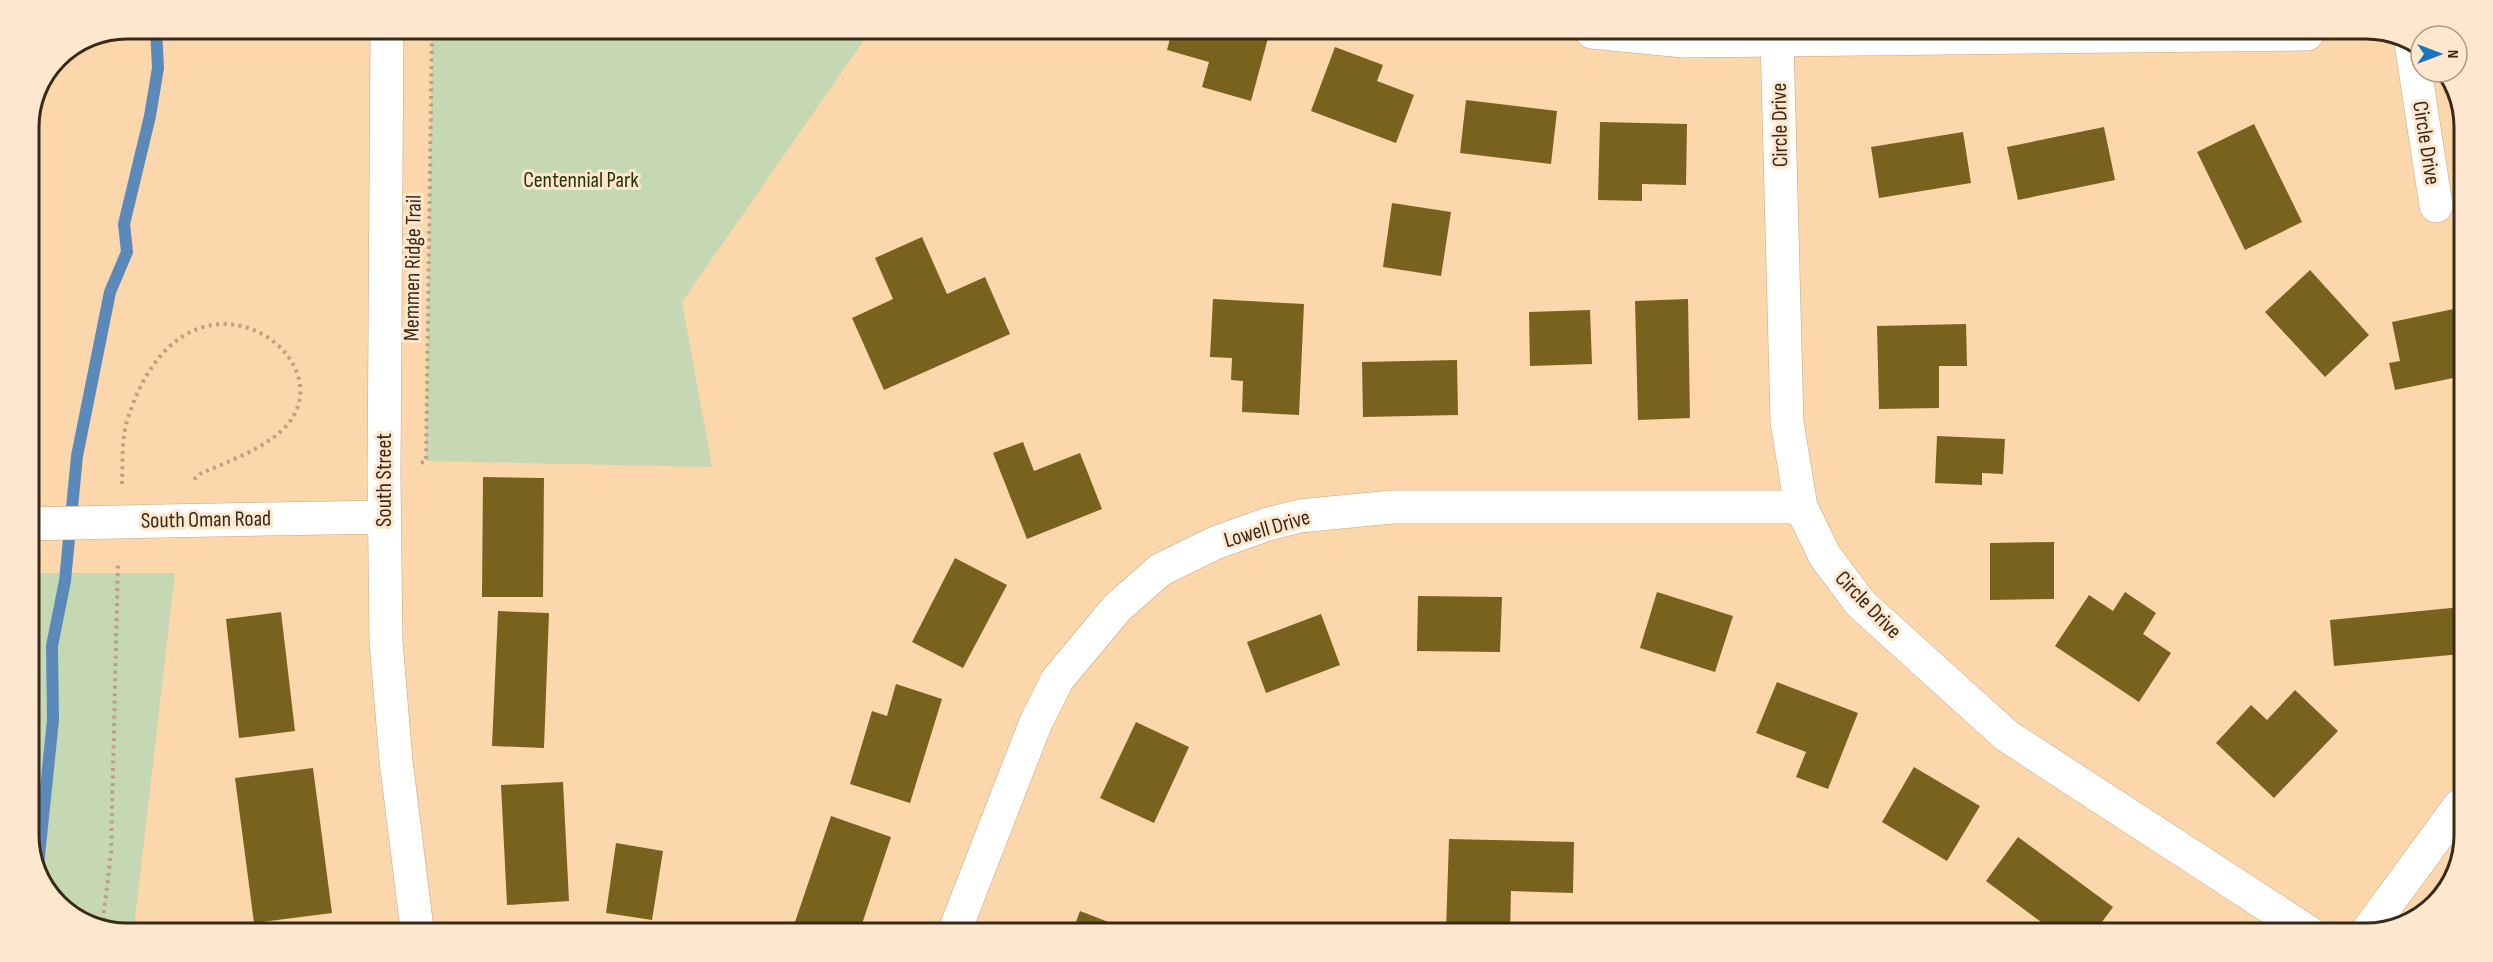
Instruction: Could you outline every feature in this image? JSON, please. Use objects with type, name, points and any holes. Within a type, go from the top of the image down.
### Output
[{"type":"street","name":"South Street","points":[[387,39],[384,517],[390,701],[416,923]]},
{"type":"street","points":[[1663,39],[1683,41],[1777,39]]},
{"type":"street","name":"Circle Drive","points":[[1777,39],[1787,422],[1801,507],[1825,556],[1861,603],[2007,736],[2295,923]]},
{"type":"street","name":"Circle Drive","points":[[2417,84],[2436,206]]},
{"type":"street","name":"Lowell Drive","points":[[958,923],[1036,722],[1057,680],[1117,608],[1160,570],[1215,543],[1268,524],[1336,511],[1392,507],[1801,507]]},
{"type":"street","name":"South Oman Road","points":[[39,524],[384,517]]},
{"type":"street","points":[[2374,922],[2454,813]]},
{"type":"path","name":"Memmen Ridge Trail","points":[[384,475],[426,461],[432,39]]},
{"type":"green space","name":"Centennial Park","points":[[432,39],[865,39],[682,302],[712,467],[426,461]]},
{"type":"green space","points":[[39,573],[175,573],[135,923],[110,921],[88,914],[69,901],[51,879],[41,852],[39,840]]},
{"type":"building","points":[[1170,39],[1268,39],[1251,101],[1202,87],[1209,62],[1167,50]]},
{"type":"building","points":[[1335,47],[1383,65],[1377,81],[1414,95],[1396,143],[1311,111]]},
{"type":"building","points":[[1466,100],[1557,111],[1551,164],[1460,153]]},
{"type":"building","points":[[1600,122],[1687,124],[1686,185],[1642,184],[1642,201],[1598,200]]},
{"type":"building","points":[[2254,124],[2302,222],[2245,250],[2197,152]]},
{"type":"building","points":[[2104,127],[2115,180],[2018,200],[2007,147]]},
{"type":"building","points":[[1963,132],[1971,183],[1879,198],[1871,147]]},
{"type":"building","points":[[1392,203],[1451,212],[1441,276],[1383,267]]},
{"type":"building","points":[[922,237],[947,294],[985,277],[1010,334],[884,390],[852,318],[893,299],[875,258]]},
{"type":"building","points":[[2310,270],[2369,335],[2325,377],[2265,312]]},
{"type":"building","points":[[1213,299],[1304,304],[1299,415],[1242,412],[1243,381],[1231,380],[1232,358],[1210,357]]},
{"type":"building","points":[[1688,299],[1690,418],[1638,420],[1635,301]]},
{"type":"building","points":[[2454,309],[2454,378],[2395,390],[2389,363],[2400,361],[2392,322]]},
{"type":"building","points":[[1590,310],[1592,364],[1530,366],[1529,312]]},
{"type":"building","points":[[1966,324],[1967,366],[1939,366],[1939,408],[1879,409],[1877,326]]},
{"type":"building","points":[[1457,360],[1458,415],[1363,417],[1362,362]]},
{"type":"building","points":[[1937,436],[2005,439],[2003,474],[1982,473],[1982,485],[1935,483]]},
{"type":"building","points":[[1023,442],[1034,471],[1080,453],[1102,509],[1027,539],[993,453]]},
{"type":"building","points":[[483,477],[544,478],[543,597],[482,597]]},
{"type":"building","points":[[2054,542],[2054,599],[1990,600],[1990,543]]},
{"type":"building","points":[[955,558],[1007,585],[963,668],[912,642]]},
{"type":"building","points":[[1657,592],[1733,616],[1715,672],[1640,648]]},
{"type":"building","points":[[2125,592],[2156,613],[2143,634],[2171,653],[2139,702],[2055,646],[2089,595],[2113,611]]},
{"type":"building","points":[[1418,596],[1502,597],[1500,652],[1417,651]]},
{"type":"building","points":[[2454,608],[2454,655],[2334,666],[2330,620]]},
{"type":"building","points":[[498,611],[549,613],[544,748],[492,746]]},
{"type":"building","points":[[281,612],[295,731],[239,738],[226,619]]},
{"type":"building","points":[[1321,614],[1340,665],[1266,693],[1247,642]]},
{"type":"building","points":[[1777,682],[1858,713],[1828,789],[1796,777],[1806,752],[1756,733]]},
{"type":"building","points":[[896,684],[942,699],[910,803],[850,784],[872,711],[887,716]]},
{"type":"building","points":[[2295,690],[2338,731],[2274,798],[2216,743],[2251,705],[2267,720]]},
{"type":"building","points":[[1136,722],[1189,747],[1154,823],[1100,798]]},
{"type":"building","points":[[1914,767],[1980,806],[1947,861],[1882,822]]},
{"type":"building","points":[[313,768],[332,913],[254,923],[235,778]]},
{"type":"building","points":[[563,782],[569,901],[507,905],[501,785]]},
{"type":"building","points":[[831,816],[891,837],[862,923],[795,923]]},
{"type":"building","points":[[2018,837],[2113,907],[2101,923],[2043,923],[1986,881]]},
{"type":"building","points":[[1449,839],[1574,842],[1573,893],[1511,891],[1510,923],[1446,923]]},
{"type":"building","points":[[616,843],[663,851],[652,920],[606,913]]},
{"type":"building","points":[[1080,911],[1111,923],[1076,923]]},
{"type":"waterway","points":[[40,846],[53,720],[52,646],[65,581],[77,456],[110,292],[127,252],[124,224],[150,116],[158,68],[157,39]]}]
